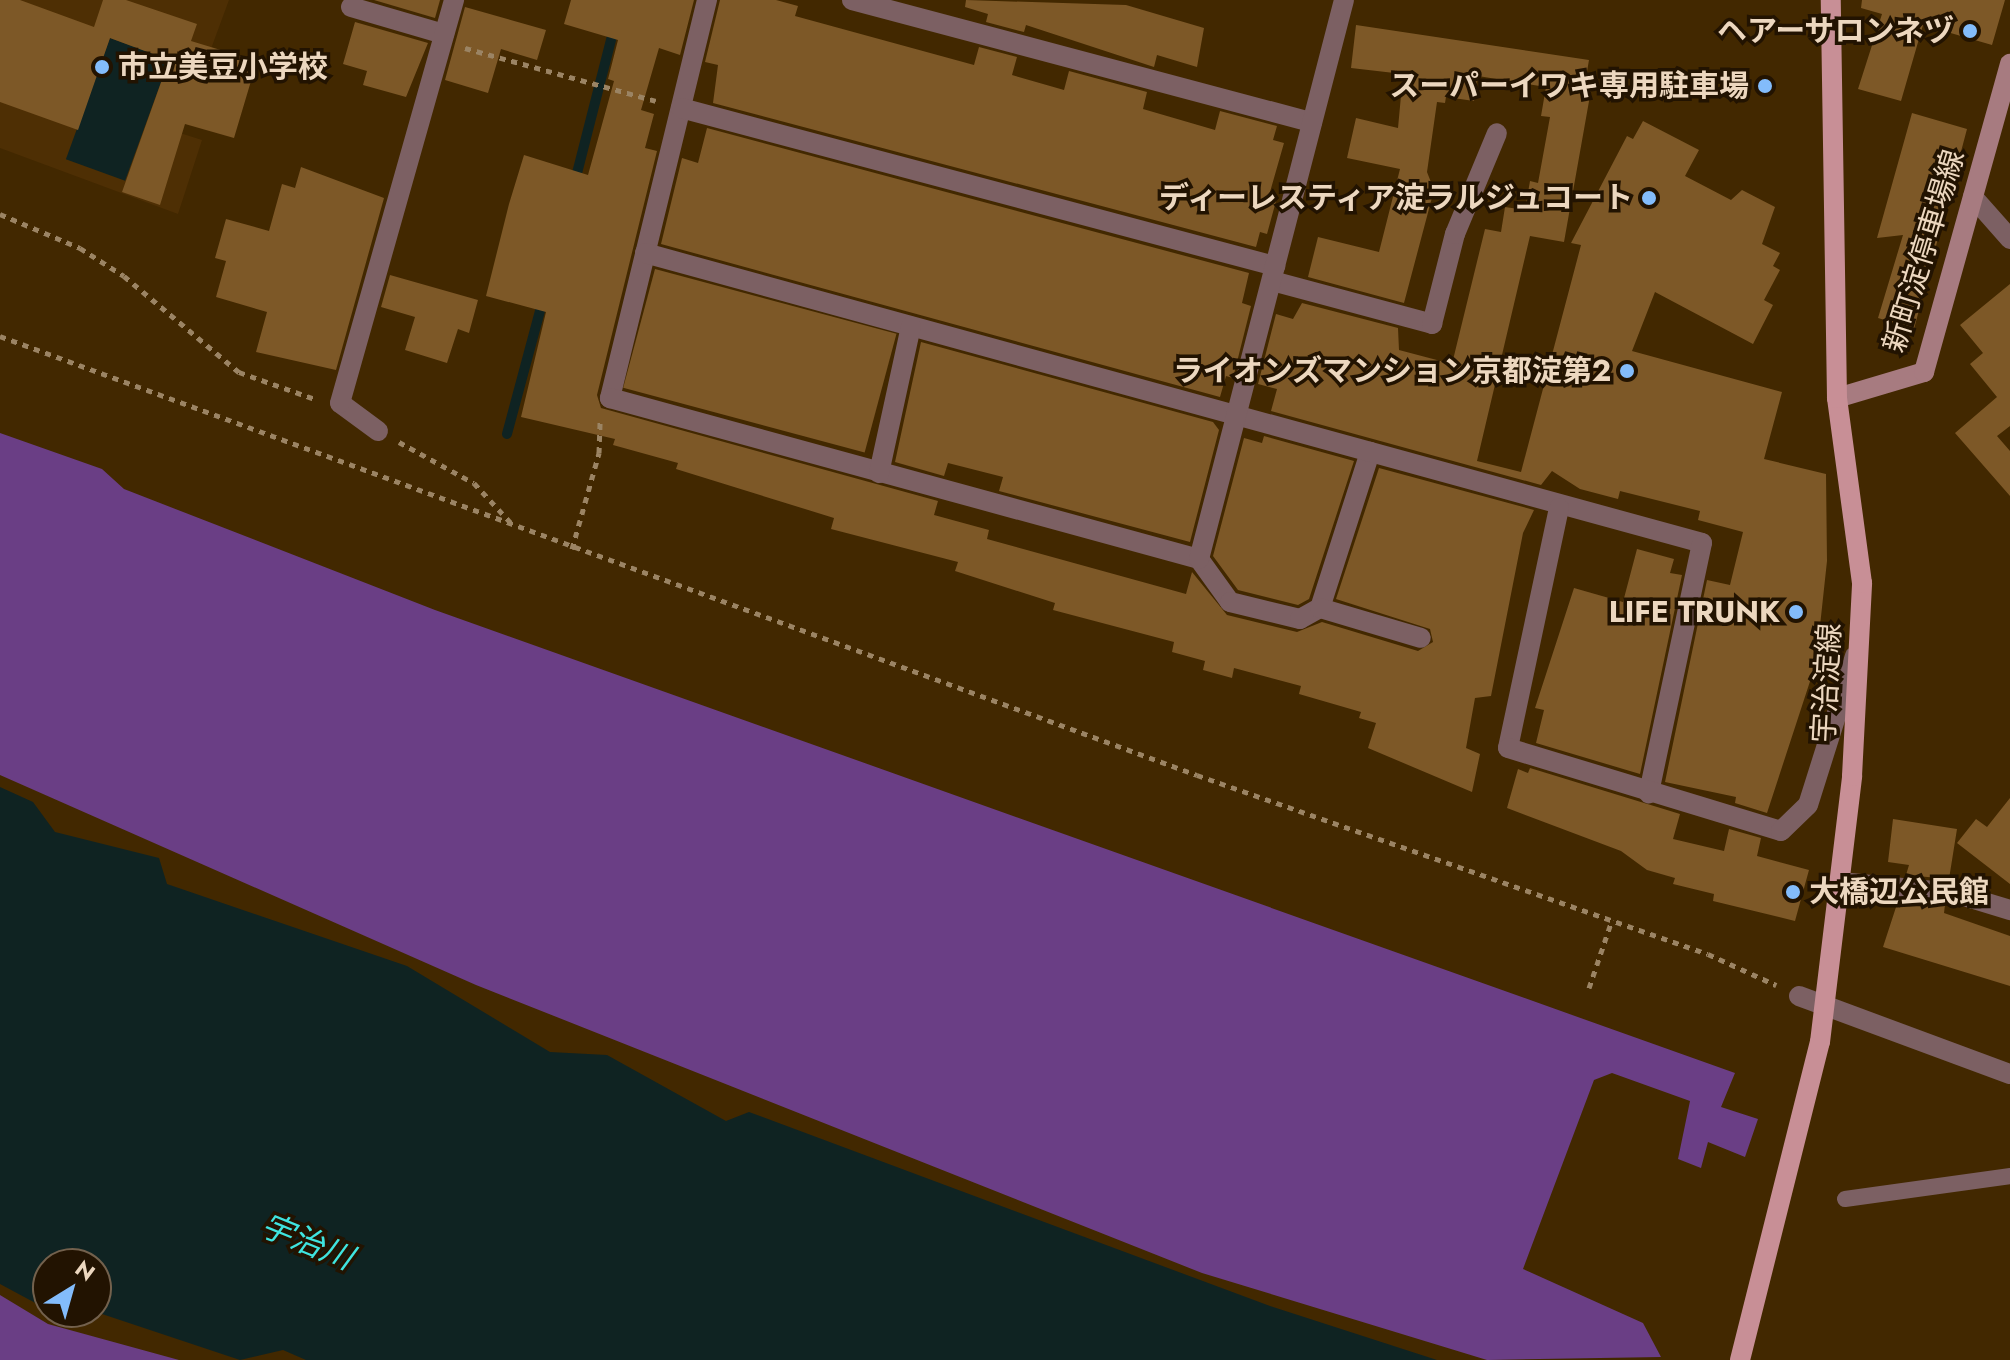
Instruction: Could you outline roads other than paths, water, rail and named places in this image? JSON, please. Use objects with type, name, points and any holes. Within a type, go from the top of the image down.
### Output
[{"type":"main road","name":"宇治淀線","points":[[1740,1360],[1802,1134],[1820,1042],[1840,882],[1859,645],[1862,583],[1837,398],[1831,0]]},
{"type":"main road","name":"新町淀停車場線","points":[[1837,398],[1924,372],[2010,64]]},
{"type":"street","points":[[378,431],[340,403],[454,0]]},
{"type":"street","points":[[707,0],[610,398],[1199,559],[1230,602],[1300,619],[1320,608],[1370,452]]},
{"type":"street","points":[[852,0],[1312,122]]},
{"type":"street","points":[[1199,559],[1344,0]]},
{"type":"street","points":[[351,7],[442,38]]},
{"type":"street","points":[[681,108],[1274,274],[1432,324],[1455,234],[1497,133]]},
{"type":"street","points":[[1973,197],[2010,239]]},
{"type":"street","points":[[645,253],[1370,452],[1559,508],[1702,543],[1649,793]]},
{"type":"street","points":[[879,473],[911,326]]},
{"type":"street","points":[[1559,508],[1508,748],[1781,831],[1808,805],[1859,645]]},
{"type":"street","points":[[1320,608],[1421,638]]},
{"type":"street","points":[[1840,882],[1954,893],[2010,910]]},
{"type":"street","points":[[1799,996],[2010,1074]]},
{"type":"lane","points":[[1845,1199],[2010,1176]]},
{"type":"water","points":[[110,38],[169,60],[125,181],[66,159]]},
{"type":"water","name":"宇治川","points":[[0,787],[33,802],[55,832],[159,858],[167,884],[407,966],[550,1052],[607,1055],[726,1121],[749,1112],[1270,1306],[1437,1360],[306,1360],[283,1350],[240,1360],[112,1317],[112,1248],[32,1248],[32,1301],[0,1284]]},
{"type":"waterway","points":[[574,185],[621,0]]},
{"type":"waterway","points":[[507,434],[543,300]]},
{"type":"place","name":"ヘアーサロンネヅ","points":[[1970,31]]},
{"type":"place","name":"市立美豆小学校","points":[[102,67]]},
{"type":"place","name":"スーパーイワキ専用駐車場","points":[[1765,86]]},
{"type":"place","name":"ディーレスティア淀ラルジュコート","points":[[1649,198]]},
{"type":"place","name":"ライオンズマンション京都淀第２","points":[[1627,371]]},
{"type":"place","name":"LIFE TRUNK","points":[[1796,612]]},
{"type":"place","name":"大橋辺公民館","points":[[1793,892]]}]
